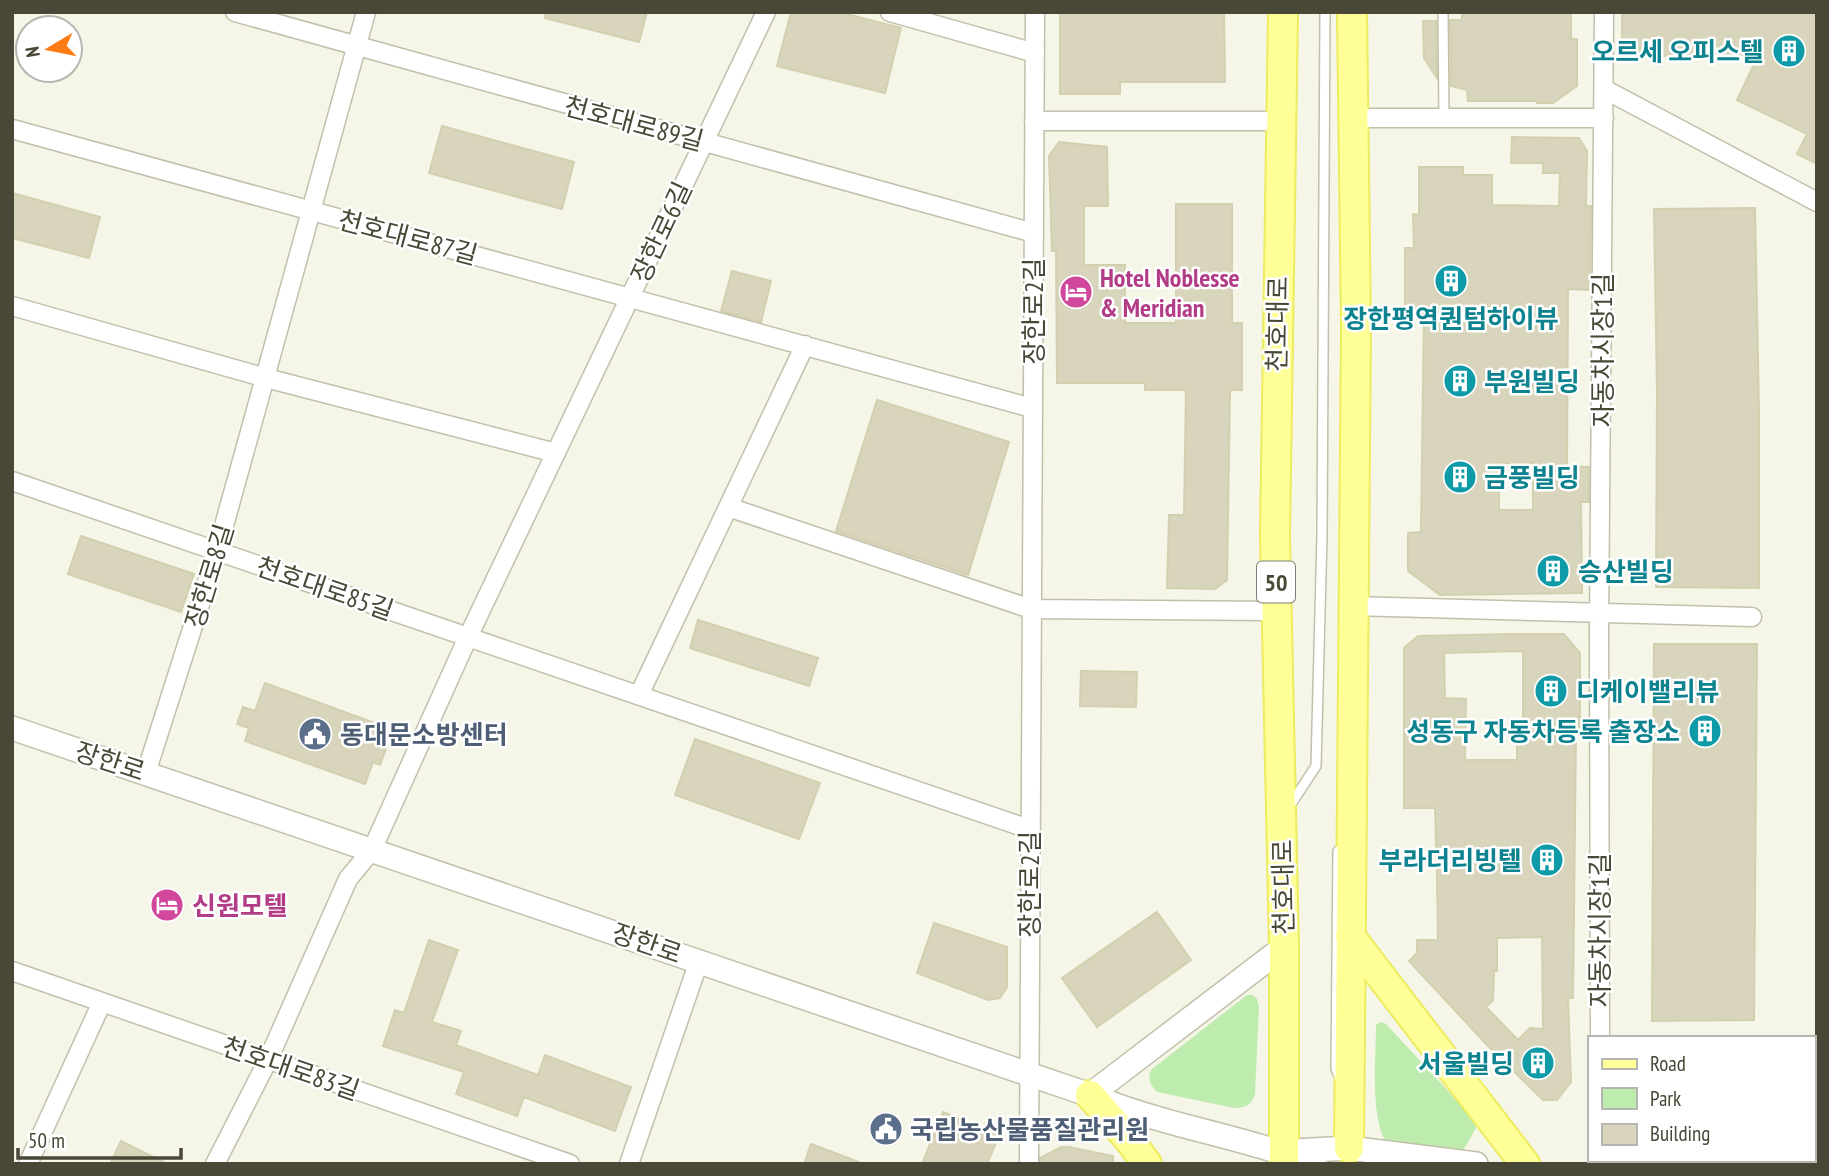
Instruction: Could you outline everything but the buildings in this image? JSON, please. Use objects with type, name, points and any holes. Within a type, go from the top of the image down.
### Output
[{"type":"main road","name":"천호대로","points":[[1283,12],[1275,522],[1284,947],[1284,1158]]},
{"type":"main road","points":[[1349,1148],[1356,328],[1352,12]]},
{"type":"main road","points":[[1350,936],[1525,1164]]},
{"type":"main road","points":[[1090,1095],[1147,1164]]},
{"type":"street","name":"천호대로89길","points":[[234,12],[1034,233]]},
{"type":"street","name":"장한로8길","points":[[146,773],[217,551],[366,12]]},
{"type":"street","name":"장한로6길","points":[[215,1164],[268,1060],[348,879],[372,850],[468,637],[766,12]]},
{"type":"street","points":[[890,12],[1035,53]]},
{"type":"street","name":"장한로2길","points":[[1029,1164],[1027,1075],[1035,12]]},
{"type":"street","name":"자동차시장1길","points":[[1600,1036],[1604,12]]},
{"type":"street","points":[[1604,89],[1817,202]]},
{"type":"street","points":[[1354,118],[1604,118]]},
{"type":"street","points":[[1034,121],[1280,121]]},
{"type":"street","name":"천호대로87길","points":[[12,129],[1032,408]]},
{"type":"street","points":[[12,306],[266,378],[556,453]]},
{"type":"street","points":[[639,695],[804,345]]},
{"type":"street","name":"천호대로85길","points":[[12,481],[1029,829]]},
{"type":"street","points":[[728,508],[1031,609],[1277,611]]},
{"type":"street","points":[[1353,606],[1752,617]]},
{"type":"street","name":"장한로","points":[[12,729],[699,961],[1090,1095],[1130,1112],[1284,1158],[1315,1164]]},
{"type":"street","points":[[1090,1095],[1284,947]]},
{"type":"street","points":[[629,1164],[699,961]]},
{"type":"street","name":"천호대로83길","points":[[12,971],[570,1164]]},
{"type":"street","points":[[28,1164],[102,1002]]},
{"type":"street","name":"장한로","points":[[1284,1158],[1349,1148],[1476,1164]]},
{"type":"lane","points":[[1281,819],[1315,766],[1322,535],[1325,12]]},
{"type":"lane","points":[[1443,12],[1444,118]]},
{"type":"lane","points":[[1345,354],[1356,328]]},
{"type":"lane","points":[[1338,840],[1336,1069],[1350,1102]]},
{"type":"green space","points":[[1247,995],[1253,995],[1257,999],[1259,1007],[1255,1094],[1250,1103],[1234,1108],[1157,1092],[1150,1081],[1152,1069]]},
{"type":"green space","points":[[1381,1022],[1386,1024],[1473,1118],[1476,1128],[1464,1149],[1456,1154],[1386,1142],[1378,1117],[1375,1085],[1376,1025]]},
{"type":"place","name":"오르세 오피스텔","points":[[1789,51]]},
{"type":"place","name":"장한평역퀀텀하이뷰","points":[[1451,281]]},
{"type":"place","name":"Hotel Noblesse & Meridian","points":[[1076,292]]},
{"type":"place","name":"부원빌딩","points":[[1460,381]]},
{"type":"place","name":"금풍빌딩","points":[[1460,477]]},
{"type":"place","name":"승산빌딩","points":[[1553,571]]},
{"type":"place","name":"디케이밸리뷰","points":[[1551,691]]},
{"type":"place","name":"성동구 자동차등록 출장소","points":[[1705,731]]},
{"type":"place","name":"동대문소방센터","points":[[315,734]]},
{"type":"place","name":"부라더리빙텔","points":[[1547,860]]},
{"type":"place","name":"신원모텔","points":[[167,905]]},
{"type":"place","name":"서울빌딩","points":[[1538,1063]]},
{"type":"place","name":"국립농산물품질관리원","points":[[886,1129]]}]
